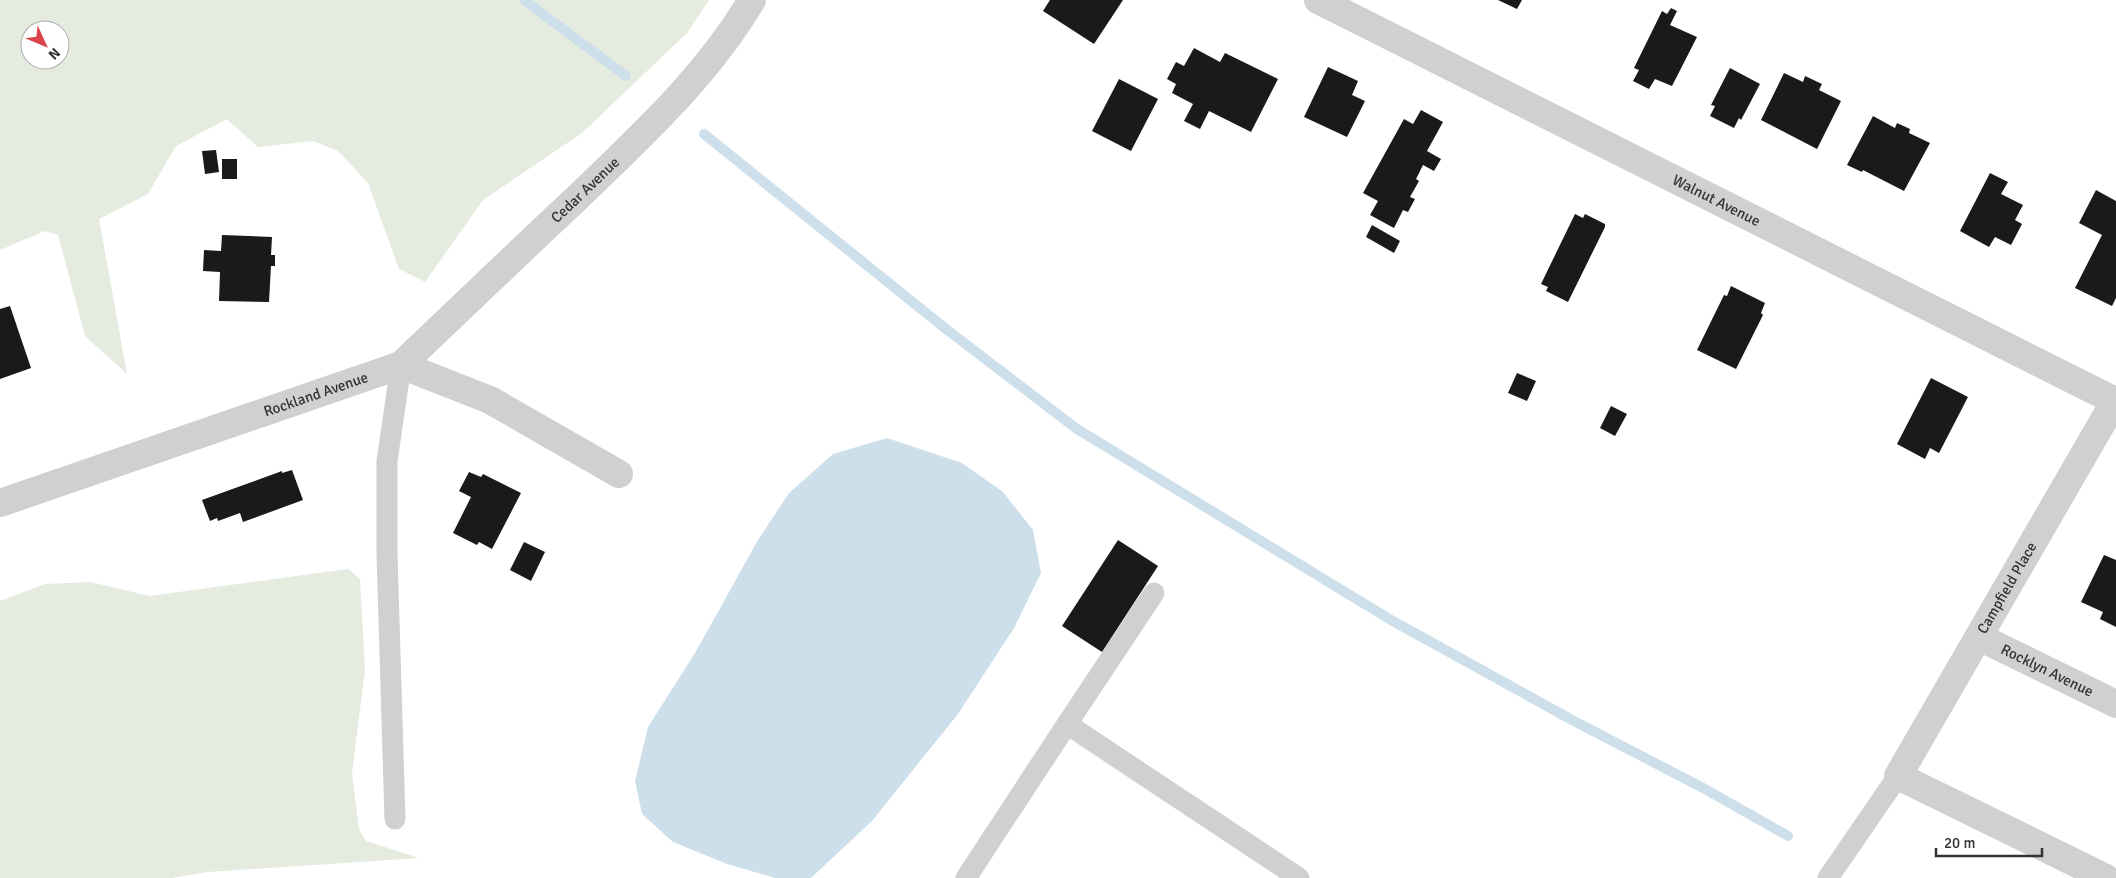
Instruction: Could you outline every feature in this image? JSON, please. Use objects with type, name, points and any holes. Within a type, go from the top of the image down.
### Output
[{"type":"street","name":"Cedar Avenue","points":[[401,365],[650,128],[698,77],[733,32],[752,0]]},
{"type":"street","name":"Walnut Avenue","points":[[1318,0],[2115,400]]},
{"type":"street","points":[[401,365],[490,400],[619,474]]},
{"type":"street","name":"Rockland Avenue","points":[[0,504],[401,365]]},
{"type":"street","name":"Campfield Place","points":[[1898,776],[2115,400]]},
{"type":"street","name":"Rocklyn Avenue","points":[[1979,637],[2116,704]]},
{"type":"street","points":[[1898,776],[2106,878]]},
{"type":"lane","points":[[395,819],[387,554],[387,461],[401,365]]},
{"type":"lane","points":[[966,878],[1154,593]]},
{"type":"lane","points":[[1067,724],[1299,878]]},
{"type":"lane","points":[[1828,878],[1898,776]]},
{"type":"shaded area","points":[[0,0],[709,0],[687,33],[582,133],[483,200],[425,282],[399,269],[368,183],[338,151],[313,141],[258,147],[227,119],[176,146],[148,194],[99,219],[127,374],[85,336],[58,235],[45,231],[0,250]]},
{"type":"shaded area","points":[[348,569],[360,579],[365,670],[352,773],[359,829],[366,841],[419,858],[208,872],[172,878],[0,878],[0,601],[45,584],[91,582],[149,596]]},
{"type":"water","points":[[887,438],[962,463],[1003,492],[1033,530],[1041,573],[1014,628],[958,714],[872,821],[811,878],[775,878],[727,864],[673,842],[642,814],[635,781],[648,727],[695,653],[758,540],[789,493],[833,454]]},
{"type":"building","points":[[1050,0],[1123,0],[1094,44],[1043,11]]},
{"type":"building","points":[[1498,0],[1522,0],[1517,9]]},
{"type":"building","points":[[1671,8],[1677,11],[1670,25],[1697,37],[1672,86],[1655,79],[1649,89],[1633,81],[1639,70],[1634,68],[1662,11],[1667,14]]},
{"type":"building","points":[[1194,48],[1220,62],[1225,53],[1278,79],[1251,132],[1209,111],[1200,129],[1184,121],[1193,104],[1172,93],[1176,84],[1167,79],[1176,62],[1184,66]]},
{"type":"building","points":[[1328,67],[1358,81],[1352,95],[1365,101],[1347,137],[1304,117]]},
{"type":"building","points":[[1730,68],[1760,84],[1741,120],[1739,118],[1734,128],[1710,116],[1715,106],[1711,105]]},
{"type":"building","points":[[1784,73],[1803,82],[1805,76],[1822,84],[1819,90],[1841,101],[1817,149],[1761,120]]},
{"type":"building","points":[[1119,79],[1158,99],[1131,151],[1092,131]]},
{"type":"building","points":[[1421,110],[1443,122],[1427,151],[1441,159],[1434,171],[1423,165],[1416,179],[1419,181],[1410,197],[1415,199],[1408,212],[1403,210],[1394,228],[1370,215],[1378,201],[1363,193],[1404,119],[1413,124]]},
{"type":"building","points":[[1873,116],[1895,128],[1897,123],[1910,129],[1909,133],[1930,143],[1904,191],[1863,170],[1862,172],[1847,165]]},
{"type":"building","points":[[216,150],[219,172],[205,174],[202,151]]},
{"type":"building","points":[[222,159],[237,159],[237,179],[222,179]]},
{"type":"building","points":[[1990,173],[2008,182],[2001,194],[2023,205],[2015,220],[2022,224],[2011,245],[1995,237],[1989,247],[1960,231]]},
{"type":"building","points":[[2096,190],[2116,201],[2116,298],[2112,306],[2075,288],[2102,235],[2079,223]]},
{"type":"building","points":[[1575,214],[1583,218],[1585,214],[1605,224],[1605,227],[1568,302],[1546,291],[1548,287],[1541,284]]},
{"type":"building","points":[[1372,225],[1400,241],[1394,253],[1366,237]]},
{"type":"building","points":[[222,235],[272,237],[271,255],[275,255],[275,266],[271,266],[269,302],[219,301],[220,272],[203,271],[204,250],[221,251]]},
{"type":"building","points":[[1731,286],[1765,303],[1761,313],[1763,315],[1736,369],[1697,350],[1724,295],[1727,296]]},
{"type":"building","points":[[10,306],[31,368],[0,379],[0,309]]},
{"type":"building","points":[[1517,373],[1536,381],[1527,401],[1508,393]]},
{"type":"building","points":[[1931,378],[1968,397],[1939,453],[1930,448],[1925,459],[1897,444]]},
{"type":"building","points":[[1611,406],[1627,414],[1615,436],[1600,428]]},
{"type":"building","points":[[292,470],[303,500],[243,522],[240,513],[218,521],[217,518],[210,521],[202,500],[282,471],[282,473]]},
{"type":"building","points":[[469,472],[481,477],[483,474],[521,493],[492,549],[479,542],[477,545],[453,533],[471,497],[459,491]]},
{"type":"building","points":[[1118,540],[1158,566],[1102,652],[1062,626]]},
{"type":"building","points":[[524,542],[545,552],[531,581],[510,570]]},
{"type":"building","points":[[2104,555],[2116,560],[2116,627],[2100,619],[2103,612],[2081,602]]},
{"type":"waterway","points":[[524,0],[626,76]]},
{"type":"waterway","points":[[704,134],[946,329],[1077,429],[1391,620],[1572,720],[1705,789],[1788,836]]}]
